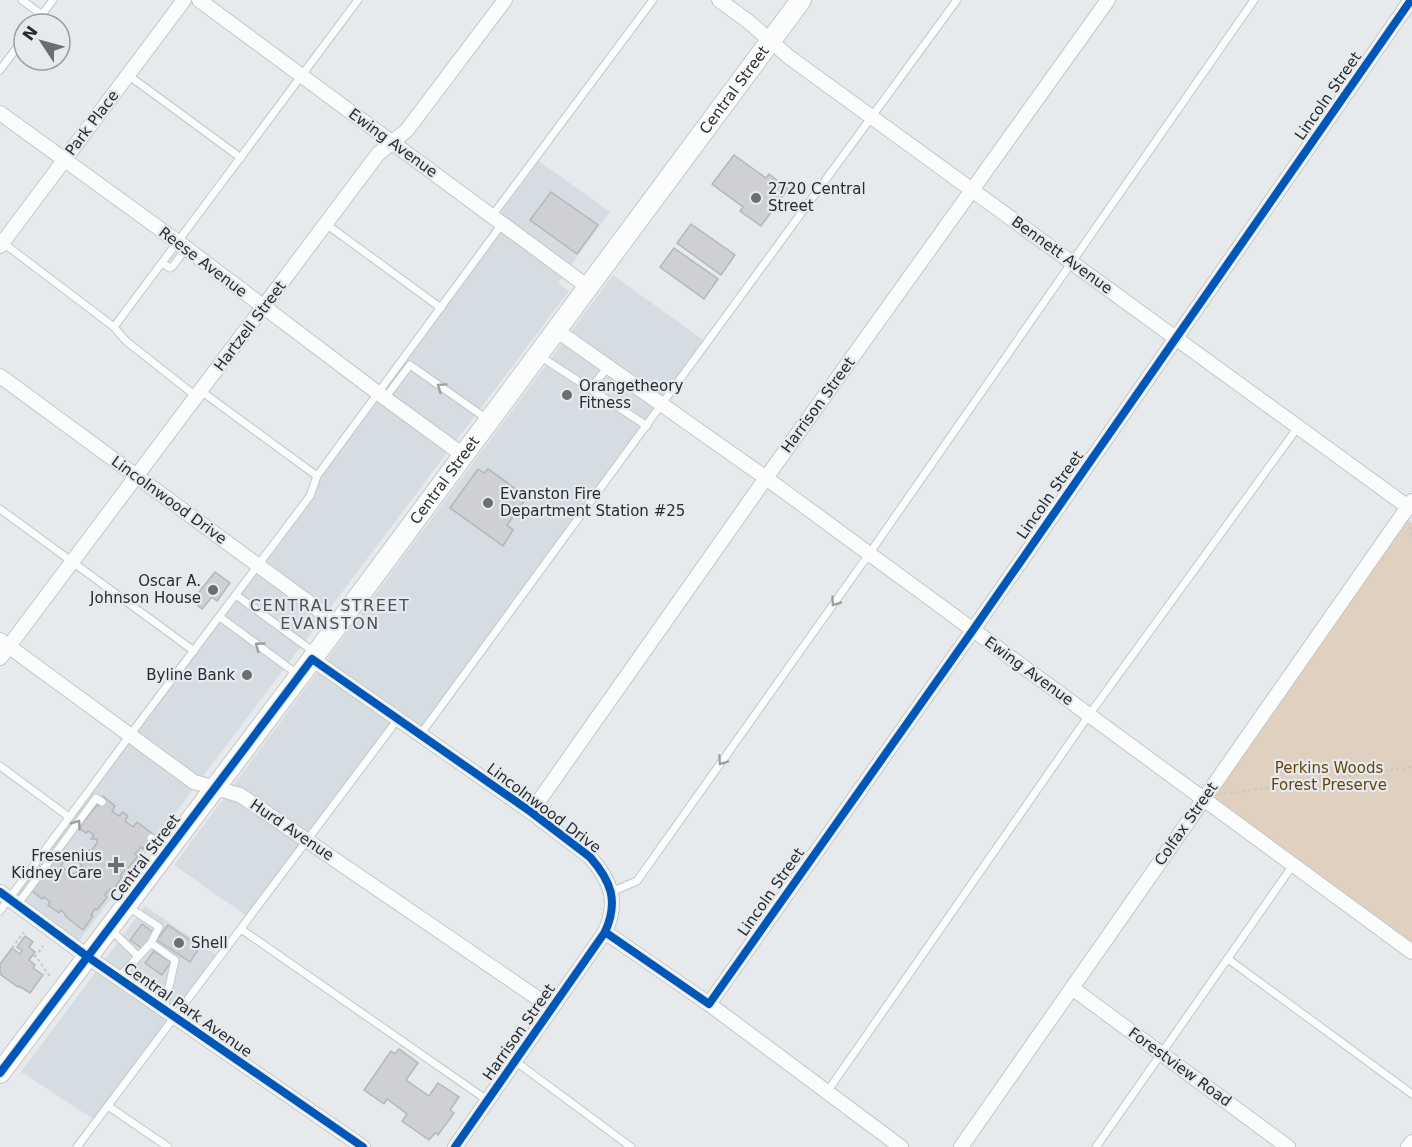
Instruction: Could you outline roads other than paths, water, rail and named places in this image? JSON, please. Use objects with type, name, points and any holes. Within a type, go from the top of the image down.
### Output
[{"type":"main road","name":"Central Street","points":[[0,1073],[338,624],[801,0]]},
{"type":"street","name":"Park Place","points":[[1,244],[184,0]]},
{"type":"street","name":"Ewing Avenue","points":[[198,0],[588,287]]},
{"type":"street","name":"Hartzell Street","points":[[0,658],[4,644],[137,476],[378,154],[407,130],[505,0]]},
{"type":"street","name":"Bennett Avenue","points":[[719,0],[789,57],[1298,427],[1410,504]]},
{"type":"street","name":"Harrison Street","points":[[531,812],[766,478],[1108,0]]},
{"type":"street","name":"Lincoln Street","points":[[709,1004],[1411,0]]},
{"type":"street","name":"Reese Avenue","points":[[0,113],[182,245],[463,455]]},
{"type":"street","name":"Ewing Avenue","points":[[556,330],[766,478],[1412,952]]},
{"type":"street","name":"Lincolnwood Drive","points":[[0,376],[338,624]]},
{"type":"street","name":"Colfax Street","points":[[961,1147],[1410,504]]},
{"type":"street","name":"Hurd Avenue","points":[[4,644],[194,782],[240,795],[552,1008]]},
{"type":"street","name":"Lincolnwood Drive","points":[[314,656],[590,857],[598,866],[611,892],[613,908],[605,932]]},
{"type":"street","name":"Central Park Avenue","points":[[9,899],[169,1014],[363,1147]]},
{"type":"street","name":"Harrison Street","points":[[454,1147],[605,932]]},
{"type":"street","points":[[605,932],[709,1004],[901,1147]]},
{"type":"street","name":"Forestview Road","points":[[1072,988],[1288,1147]]},
{"type":"street","points":[[1408,1147],[1412,1142]]},
{"type":"lane","points":[[21,0],[38,12]]},
{"type":"lane","points":[[114,327],[162,263],[182,245],[241,158],[358,0]]},
{"type":"lane","points":[[382,395],[497,220],[653,0]]},
{"type":"lane","points":[[420,735],[957,0]]},
{"type":"lane","points":[[611,892],[638,881],[1254,0]]},
{"type":"lane","points":[[0,70],[12,54]]},
{"type":"lane","points":[[128,75],[241,158]]},
{"type":"lane","points":[[326,224],[441,308]]},
{"type":"lane","points":[[1,244],[114,327],[126,341],[317,476]]},
{"type":"lane","points":[[538,354],[647,426]]},
{"type":"lane","points":[[0,911],[310,496],[317,476],[382,395],[410,365],[489,421]]},
{"type":"lane","points":[[591,388],[608,366]]},
{"type":"lane","points":[[827,1092],[1089,715],[1298,427]]},
{"type":"lane","points":[[0,509],[194,651]]},
{"type":"lane","points":[[236,595],[314,656]]},
{"type":"lane","points":[[219,617],[299,676]]},
{"type":"lane","points":[[78,1147],[169,1014],[241,929],[398,719]]},
{"type":"lane","points":[[0,766],[69,817]]},
{"type":"lane","points":[[9,899],[96,798],[102,802]]},
{"type":"lane","points":[[151,838],[167,851]]},
{"type":"lane","points":[[1096,1147],[1293,865]]},
{"type":"lane","points":[[118,978],[151,943],[159,927],[126,905]]},
{"type":"lane","points":[[109,928],[138,956]]},
{"type":"lane","points":[[241,929],[487,1100]]},
{"type":"lane","points":[[151,943],[174,960],[169,1014]]},
{"type":"lane","points":[[1228,959],[1412,1094]]},
{"type":"lane","points":[[514,1061],[631,1147]]},
{"type":"lane","points":[[108,1106],[168,1147]]},
{"type":"place","name":"2720 Central Street","points":[[756,198]]},
{"type":"place","name":"Orangetheory Fitness","points":[[567,395]]},
{"type":"place","name":"Evanston Fire Department Station #25","points":[[488,503]]},
{"type":"place","name":"Oscar A. Johnson House","points":[[213,590]]},
{"type":"place","name":"Byline Bank","points":[[247,675]]},
{"type":"place","name":"Fresenius Kidney Care","points":[[116,865]]},
{"type":"place","name":"Shell","points":[[179,943]]},
{"type":"district","name":"CENTRAL STREET EVANSTON","points":[[330,614]]},
{"type":"park label","name":"Perkins Woods Forest Preserve","points":[[1329,776]]}]
